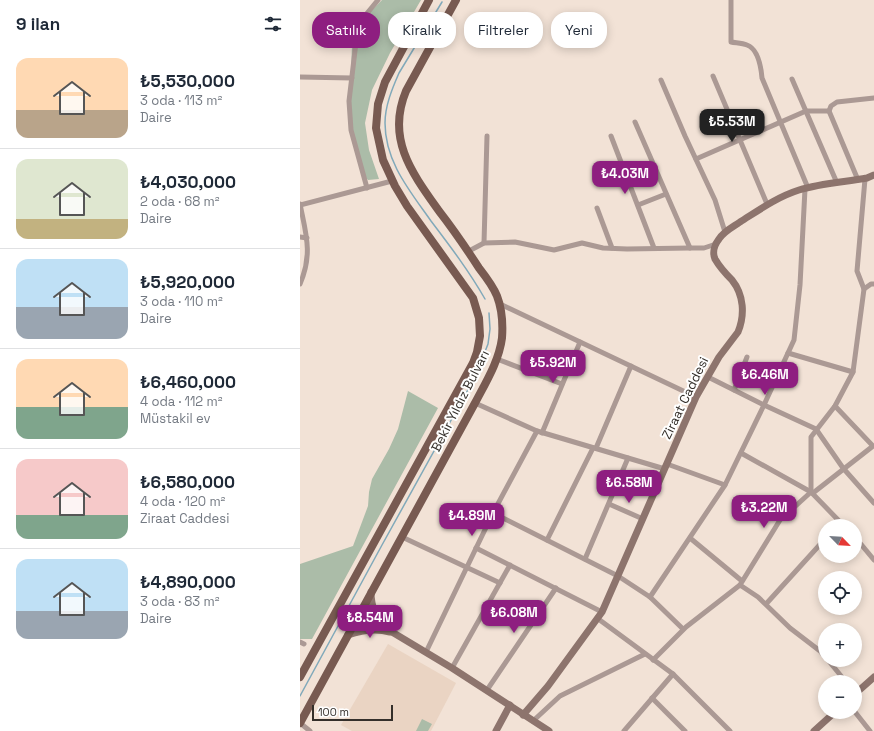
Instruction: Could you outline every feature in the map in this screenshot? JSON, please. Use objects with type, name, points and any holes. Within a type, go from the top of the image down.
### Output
[{"type":"main road","name":"Bekir Yıldız Bulvarı","points":[[300,677],[473,362],[479,346],[479,318],[473,298],[407,206],[392,181],[383,160],[377,136],[376,121],[378,104],[385,82],[429,0]]},
{"type":"main road","name":"Bekir Yıldız Bulvarı","points":[[300,723],[475,403],[497,359],[502,334],[502,314],[495,291],[417,181],[402,150],[398,129],[400,109],[406,91],[456,0]]},
{"type":"street","points":[[367,188],[353,140],[349,102],[354,47],[358,28],[368,11],[378,0]]},
{"type":"street","points":[[650,597],[725,485],[764,406],[794,340],[806,188],[762,78],[760,64],[754,51],[745,44],[731,42],[730,0]]},
{"type":"street","points":[[712,76],[768,204]]},
{"type":"street","points":[[300,77],[352,78]]},
{"type":"street","points":[[792,79],[837,184]]},
{"type":"street","points":[[661,80],[715,200],[725,232]]},
{"type":"street","points":[[812,492],[811,441],[813,433],[835,406],[853,372],[864,290],[857,271],[861,179],[829,111],[833,104],[837,102],[874,98]]},
{"type":"street","points":[[696,159],[806,111],[829,111]]},
{"type":"street","points":[[635,122],[690,248]]},
{"type":"street","points":[[484,243],[487,136]]},
{"type":"street","points":[[611,136],[654,248]]},
{"type":"street","points":[[468,252],[484,243],[520,242],[550,250],[562,249],[582,243],[603,248],[704,248],[716,244],[725,232],[768,204],[785,195],[806,188],[837,184],[874,175]]},
{"type":"street","points":[[300,284],[308,256],[307,238],[300,204],[392,181]]},
{"type":"street","points":[[638,205],[666,194]]},
{"type":"street","points":[[598,208],[612,248]]},
{"type":"street","points":[[300,237],[307,238]]},
{"type":"street","name":"Ziraat Caddesi","points":[[523,714],[548,686],[602,612],[696,397],[719,357],[738,332],[742,313],[741,301],[738,290],[715,259],[714,252],[716,244]]},
{"type":"street","points":[[864,290],[872,284],[874,279]]},
{"type":"street","points":[[500,304],[696,397]]},
{"type":"street","points":[[426,652],[493,513],[539,432],[580,342]]},
{"type":"street","points":[[788,353],[853,372]]},
{"type":"street","points":[[734,390],[746,357]]},
{"type":"street","points":[[497,359],[562,384]]},
{"type":"street","points":[[547,540],[594,448],[631,366]]},
{"type":"street","points":[[708,377],[764,406],[816,429],[843,468],[874,502]]},
{"type":"street","points":[[475,403],[539,432],[628,458],[666,466],[725,485]]},
{"type":"street","points":[[653,660],[683,630],[741,583],[780,520],[812,492],[873,446],[835,406]]},
{"type":"street","points":[[741,453],[812,492],[835,519]]},
{"type":"street","points":[[585,559],[628,458]]},
{"type":"street","points":[[608,504],[643,519]]},
{"type":"street","points":[[493,513],[618,576],[650,597],[683,630]]},
{"type":"street","points":[[402,537],[500,583]]},
{"type":"street","points":[[690,538],[766,604],[786,624],[818,649]]},
{"type":"street","points":[[862,545],[874,560]]},
{"type":"street","points":[[766,604],[818,547]]},
{"type":"street","points":[[476,548],[602,612]]},
{"type":"street","points":[[452,668],[510,565]]},
{"type":"street","points":[[487,690],[556,588]]},
{"type":"street","points":[[371,592],[372,602],[377,617],[383,625],[549,731]]},
{"type":"street","points":[[597,618],[673,674],[730,731]]},
{"type":"street","points":[[348,635],[359,631],[370,630],[392,632]]},
{"type":"street","points":[[533,721],[560,696],[645,654]]},
{"type":"street","points":[[834,667],[840,675]]},
{"type":"street","points":[[624,731],[673,674]]},
{"type":"street","points":[[862,688],[874,678]]},
{"type":"street","points":[[652,698],[685,731]]},
{"type":"street","points":[[496,731],[510,705]]},
{"type":"street","points":[[814,731],[828,719]]},
{"type":"street","points":[[861,719],[870,731]]},
{"type":"street","points":[[300,723],[310,731]]},
{"type":"shaded area","points":[[388,644],[456,683],[431,731],[352,731],[341,725]]},
{"type":"green space","points":[[382,0],[421,0],[414,12],[388,12],[388,48],[393,48],[372,90],[365,123],[369,150],[379,179],[368,180],[361,171],[349,120],[352,48],[380,48],[380,12],[370,12]]},
{"type":"green space","points":[[408,391],[438,408],[312,639],[300,639],[300,564],[353,546],[368,506],[372,479],[389,449],[398,429]]},
{"type":"green space","points":[[422,719],[432,724],[428,731],[416,731]]},
{"type":"waterway","points":[[442,2],[396,79],[386,110],[386,137],[389,151],[394,163],[407,187],[466,269],[485,299]]},
{"type":"waterway","points":[[300,696],[475,377],[488,344],[490,329],[489,313]]}]
